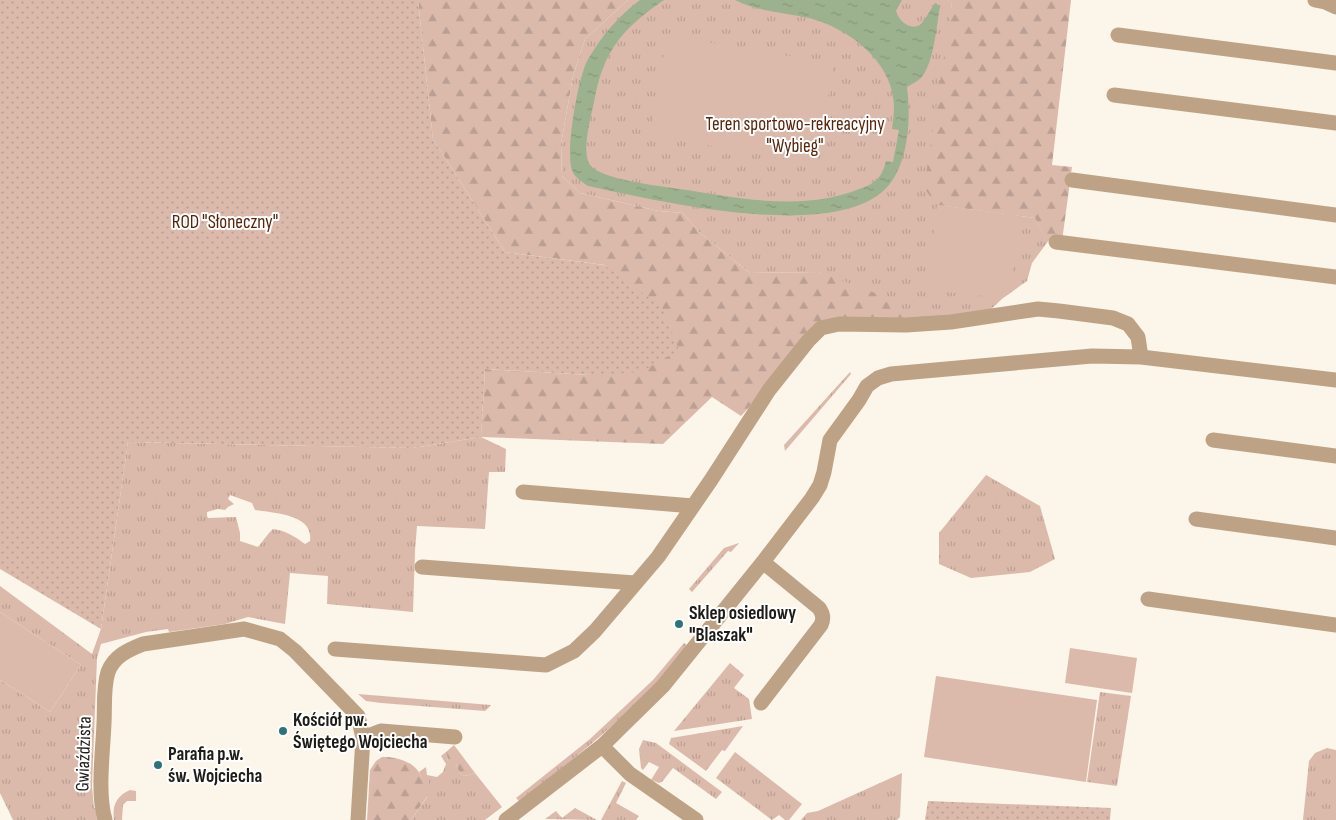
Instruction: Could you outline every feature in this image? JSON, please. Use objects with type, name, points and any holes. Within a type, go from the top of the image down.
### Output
[{"type":"street","points":[[1315,0],[1336,7]]},
{"type":"street","points":[[1118,35],[1336,63]]},
{"type":"street","points":[[1114,95],[1336,123]]},
{"type":"street","points":[[1072,180],[1336,216]]},
{"type":"street","points":[[1056,242],[1336,277]]},
{"type":"street","points":[[335,649],[546,666],[574,651],[595,631],[658,557],[769,390],[808,341],[821,328],[839,324],[906,325],[951,322],[1038,309],[1113,318],[1128,324],[1138,337],[1141,358]]},
{"type":"street","points":[[506,820],[602,746],[663,686],[812,498],[820,485],[830,440],[867,386],[878,378],[890,374],[1092,356],[1141,358],[1336,380]]},
{"type":"street","points":[[1213,440],[1336,456]]},
{"type":"street","points":[[523,492],[693,506]]},
{"type":"street","points":[[1196,519],[1336,538]]},
{"type":"street","points":[[761,703],[821,625],[823,619],[823,613],[819,608],[763,562]]},
{"type":"street","points":[[422,567],[635,583]]},
{"type":"street","points":[[1148,599],[1336,625]]},
{"type":"street","name":"Gwiaździsta","points":[[105,820],[102,792],[105,690],[108,673],[115,660],[128,650],[143,644],[244,629],[280,639],[295,651],[358,716],[363,738],[358,820]]},
{"type":"street","points":[[363,738],[381,731],[454,737]]},
{"type":"street","points":[[602,746],[630,774],[696,820]]},
{"type":"green space","name":"ROD \"Słoneczny\"","points":[[0,0],[418,0],[433,139],[505,252],[604,265],[662,307],[679,350],[641,372],[590,375],[485,369],[481,437],[413,448],[128,442],[101,629],[0,569]]},
{"type":"green space","points":[[418,0],[628,0],[585,39],[573,76],[561,144],[562,176],[580,193],[659,211],[683,213],[700,233],[750,273],[819,272],[878,294],[910,321],[821,328],[741,416],[712,397],[663,444],[481,437],[485,369],[590,375],[605,265],[505,252],[433,139]]},
{"type":"green space","name":"Teren sportowo-rekreacyjny \"Wybieg\"","points":[[628,0],[947,0],[952,2],[937,205],[1035,218],[1046,239],[1049,240],[1032,263],[1027,281],[1003,298],[986,314],[910,321],[819,272],[750,273],[700,233],[683,213],[659,211],[580,193],[562,176],[561,144],[573,76],[585,39]]},
{"type":"green space","points":[[947,0],[1071,0],[1052,165],[1072,167],[1062,241],[1046,240],[1035,218],[937,205],[924,188],[952,3]]},
{"type":"green space","points":[[667,35],[834,64],[816,164],[650,135]]},
{"type":"green space","points":[[937,205],[1021,216],[1010,293],[1003,298],[927,290]]},
{"type":"green space","points":[[850,372],[851,374],[785,451],[784,445]]},
{"type":"green space","points":[[481,437],[506,449],[505,472],[489,472],[485,529],[417,526],[413,612],[327,604],[328,576],[290,573],[285,624],[248,617],[225,624],[169,632],[168,629],[146,632],[101,644],[97,658],[92,786],[97,820],[13,820],[0,793],[0,680],[50,712],[81,665],[0,612],[0,586],[92,654],[101,629],[128,442],[413,448]],"holes":[[[230,495],[252,503],[255,510],[291,516],[299,520],[306,525],[310,532],[310,541],[305,544],[290,534],[273,529],[258,547],[240,541],[236,517],[208,518],[207,516],[207,512],[218,509],[225,510],[234,504],[228,499]]]},
{"type":"green space","points":[[986,475],[1040,506],[1055,559],[1030,572],[971,578],[939,564],[939,533]]},
{"type":"green space","points":[[739,543],[731,552],[728,551],[692,592],[689,589],[724,548]]},
{"type":"green space","points":[[0,612],[81,665],[50,712],[0,680]]},
{"type":"green space","points":[[684,643],[688,646],[664,675],[624,715],[590,745],[519,801],[516,798],[590,739],[653,680]]},
{"type":"green space","points":[[1070,648],[1137,658],[1132,693],[1065,683]]},
{"type":"green space","points":[[730,663],[744,675],[734,688],[749,699],[752,719],[674,731]]},
{"type":"green space","points":[[936,676],[1097,700],[1086,782],[924,757]]},
{"type":"green space","points":[[1100,692],[1131,696],[1117,786],[1087,782]]},
{"type":"green space","points":[[358,694],[491,705],[485,711],[381,703],[366,701]]},
{"type":"green space","points":[[743,726],[725,751],[722,750],[706,771],[669,744],[671,738]]},
{"type":"green space","points":[[643,740],[656,743],[722,792],[716,799],[673,768],[662,782],[659,783],[651,780],[659,767],[649,762],[643,770],[641,768],[639,749]]},
{"type":"green space","points":[[454,745],[475,773],[465,776],[460,774],[456,764],[449,764],[446,752]]},
{"type":"green space","points":[[1327,748],[1336,750],[1336,820],[1303,820],[1309,761],[1315,753]]},
{"type":"green space","points":[[446,752],[448,761],[456,764],[460,774],[465,776],[475,773],[502,807],[485,820],[411,820],[427,797],[425,792],[429,781],[421,777],[419,772],[426,767],[427,775],[437,777],[443,772],[446,764],[441,756]]},
{"type":"green space","points":[[735,752],[802,804],[789,820],[785,820],[779,815],[772,820],[716,778]]},
{"type":"green space","points":[[382,757],[405,761],[415,767],[421,777],[429,779],[428,788],[425,792],[428,795],[411,820],[367,820],[370,770],[376,761]]},
{"type":"green space","points":[[902,773],[900,817],[897,820],[801,820],[807,813],[818,811]]},
{"type":"green space","points":[[622,781],[626,783],[616,803],[639,816],[636,820],[601,820]]},
{"type":"green space","points":[[130,790],[136,791],[136,801],[127,801],[123,805],[122,820],[114,820],[114,806],[118,798]]},
{"type":"green space","points":[[928,801],[1111,808],[1110,820],[925,820]]},
{"type":"green space","points":[[575,808],[597,820],[545,819],[556,811],[562,818]]},
{"type":"water","points":[[640,0],[664,0],[626,32],[609,55],[598,84],[588,134],[586,152],[590,165],[606,175],[646,184],[770,201],[816,200],[838,196],[866,187],[880,176],[886,161],[893,162],[899,130],[892,129],[894,106],[892,90],[886,75],[877,61],[853,38],[824,23],[809,18],[762,9],[735,0],[902,0],[896,11],[897,14],[902,21],[913,27],[922,23],[935,3],[940,6],[935,40],[928,66],[917,81],[907,87],[909,112],[905,151],[896,175],[889,185],[865,203],[831,212],[790,215],[699,208],[588,186],[581,181],[574,175],[572,170],[570,147],[576,98],[583,70],[598,44],[617,20]]},
{"type":"place","name":"Sklep osiedlowy \"Blaszak\"","points":[[679,624]]},
{"type":"place","name":"Kościół pw. Świętego Wojciecha","points":[[283,731]]},
{"type":"place","name":"Parafia p.w. św. Wojciecha","points":[[158,765]]}]
